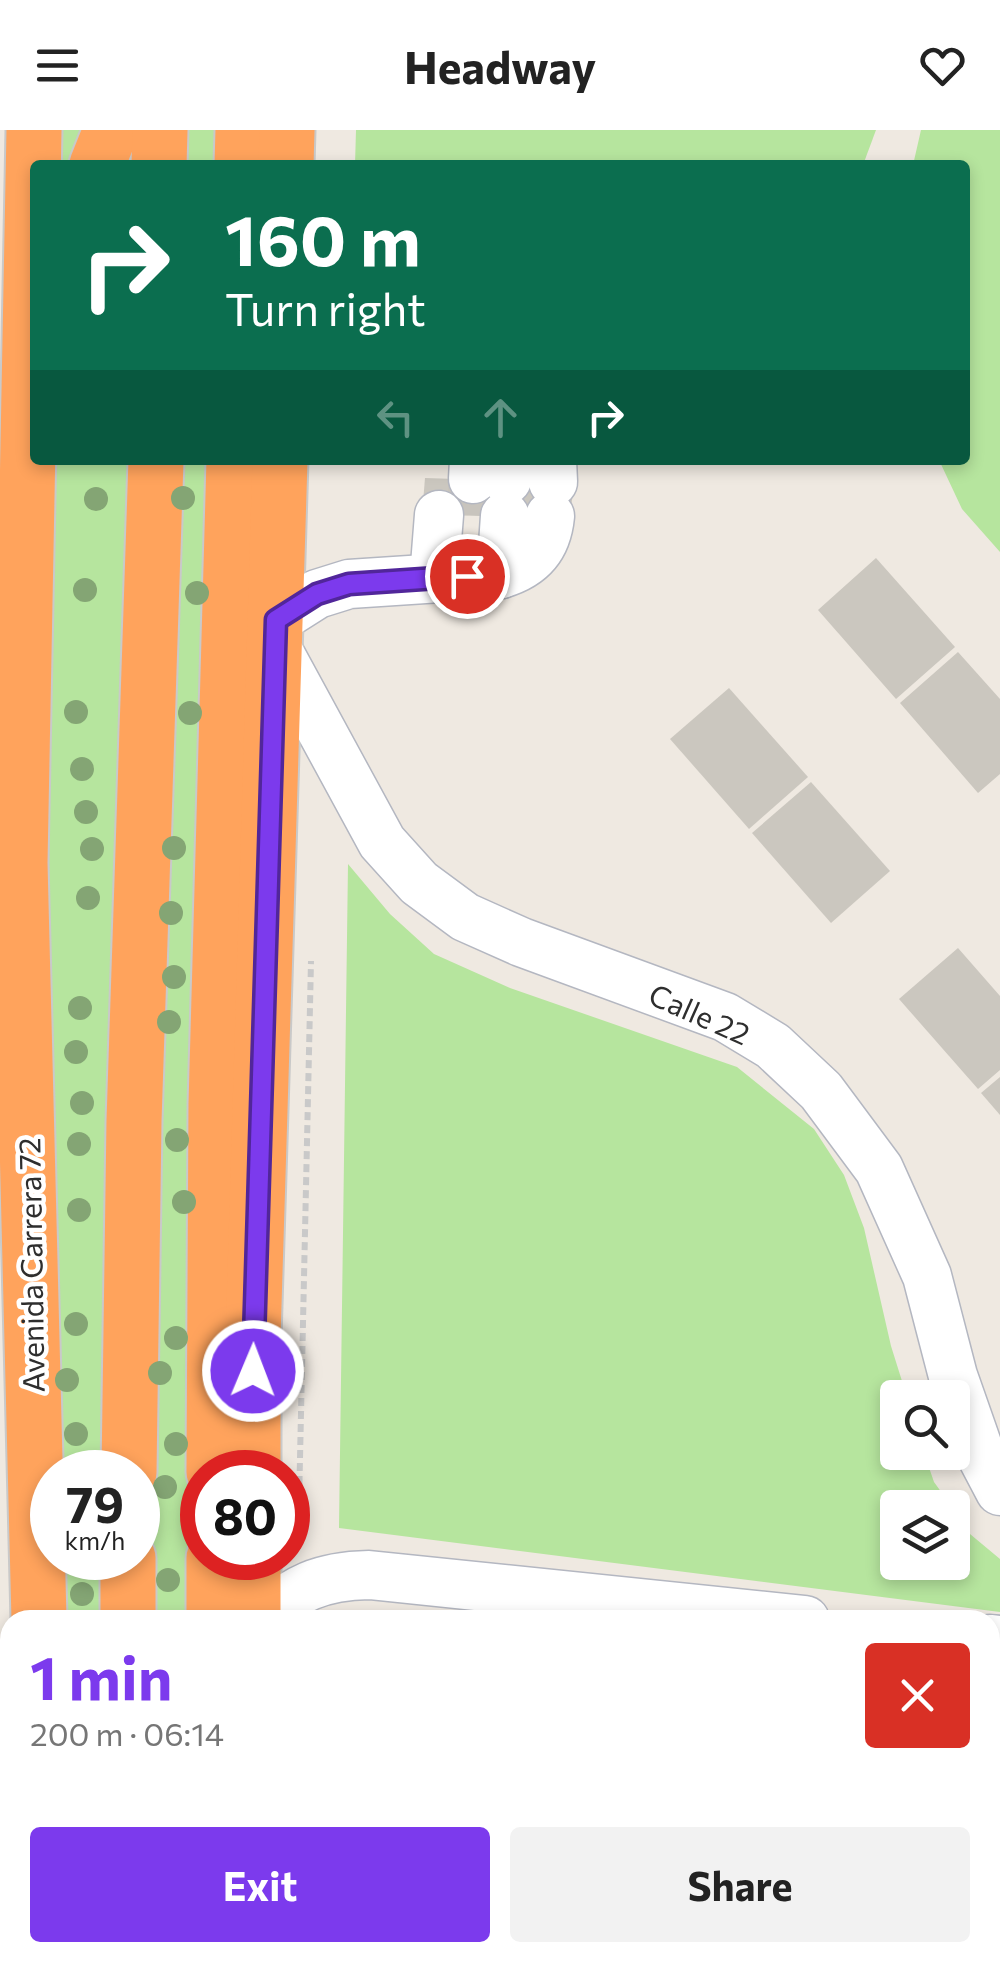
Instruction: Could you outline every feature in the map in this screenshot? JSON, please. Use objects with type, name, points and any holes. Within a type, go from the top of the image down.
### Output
[{"type":"highway","name":"Avenida Carrera 72","points":[[34,130],[34,160]]},
{"type":"highway","points":[[99,160],[111,130]]},
{"type":"highway","points":[[159,160],[160,130]]},
{"type":"highway","points":[[242,160],[244,130]]},
{"type":"highway","points":[[286,160],[287,130]]},
{"type":"highway","name":"Avenida Carrera 72","points":[[30,336],[15,398],[20,863],[39,1610]]},
{"type":"highway","points":[[130,1450],[134,1121],[156,465]]},
{"type":"highway","points":[[214,1450],[214,1298],[234,465]]},
{"type":"highway","points":[[253,1450],[280,465]]},
{"type":"highway","points":[[214,1298],[257,1237]]},
{"type":"highway","points":[[128,1580],[128,1610]]},
{"type":"highway","points":[[214,1580],[214,1610]]},
{"type":"highway","points":[[254,1580],[256,1610]]},
{"type":"street","points":[[276,633],[317,594],[349,584],[468,576],[518,569],[540,549],[548,534],[493,485],[468,576]]},
{"type":"street","name":"Calle 22","points":[[276,633],[382,842],[419,883],[466,918],[725,1018],[772,1046],[821,1091],[879,1169],[928,1276],[953,1376],[980,1453],[1000,1491]]},
{"type":"street","points":[[270,1610],[297,1590],[344,1576],[369,1575],[708,1610]]},
{"type":"path","points":[[297,1590],[311,956]]},
{"type":"green space","points":[[52,130],[96,130],[86,160],[51,160]]},
{"type":"green space","points":[[178,130],[228,130],[228,160],[178,160]]},
{"type":"green space","points":[[356,130],[876,130],[865,160],[355,160]]},
{"type":"green space","points":[[921,130],[1000,130],[1000,552],[962,509],[941,465],[970,465],[970,160],[914,160]]},
{"type":"green space","points":[[49,465],[138,465],[115,1450],[55,1450],[45,897]]},
{"type":"green space","points":[[173,465],[226,465],[199,1059],[197,1450],[180,1450],[180,1580],[196,1580],[196,1610],[150,1610],[150,1580],[160,1580],[160,1450],[149,1450],[148,1347]]},
{"type":"green space","points":[[348,864],[390,914],[434,954],[510,988],[737,1067],[814,1129],[844,1175],[864,1228],[902,1380],[880,1380],[880,1470],[930,1470],[940,1490],[880,1490],[880,1580],[970,1580],[970,1534],[1000,1559],[1000,1610],[339,1528]]},
{"type":"green space","points":[[59,1580],[114,1580],[114,1610],[60,1610]]},
{"type":"building","points":[[425,478],[574,483],[570,517],[422,515]]},
{"type":"building","points":[[876,558],[955,647],[896,699],[818,610]]},
{"type":"building","points":[[958,652],[1000,699],[1000,774],[978,793],[900,703]]},
{"type":"building","points":[[729,688],[808,777],[749,829],[670,739]]},
{"type":"building","points":[[811,782],[890,871],[831,923],[752,833]]},
{"type":"building","points":[[958,948],[1000,996],[1000,1070],[978,1089],[899,999]]},
{"type":"building","points":[[1000,1077],[1000,1115],[981,1093]]},
{"type":"tunnel","points":[[470,515],[473,479]]},
{"type":"route","points":[[253,1371],[276,620],[317,594],[349,584],[467,576]]}]
